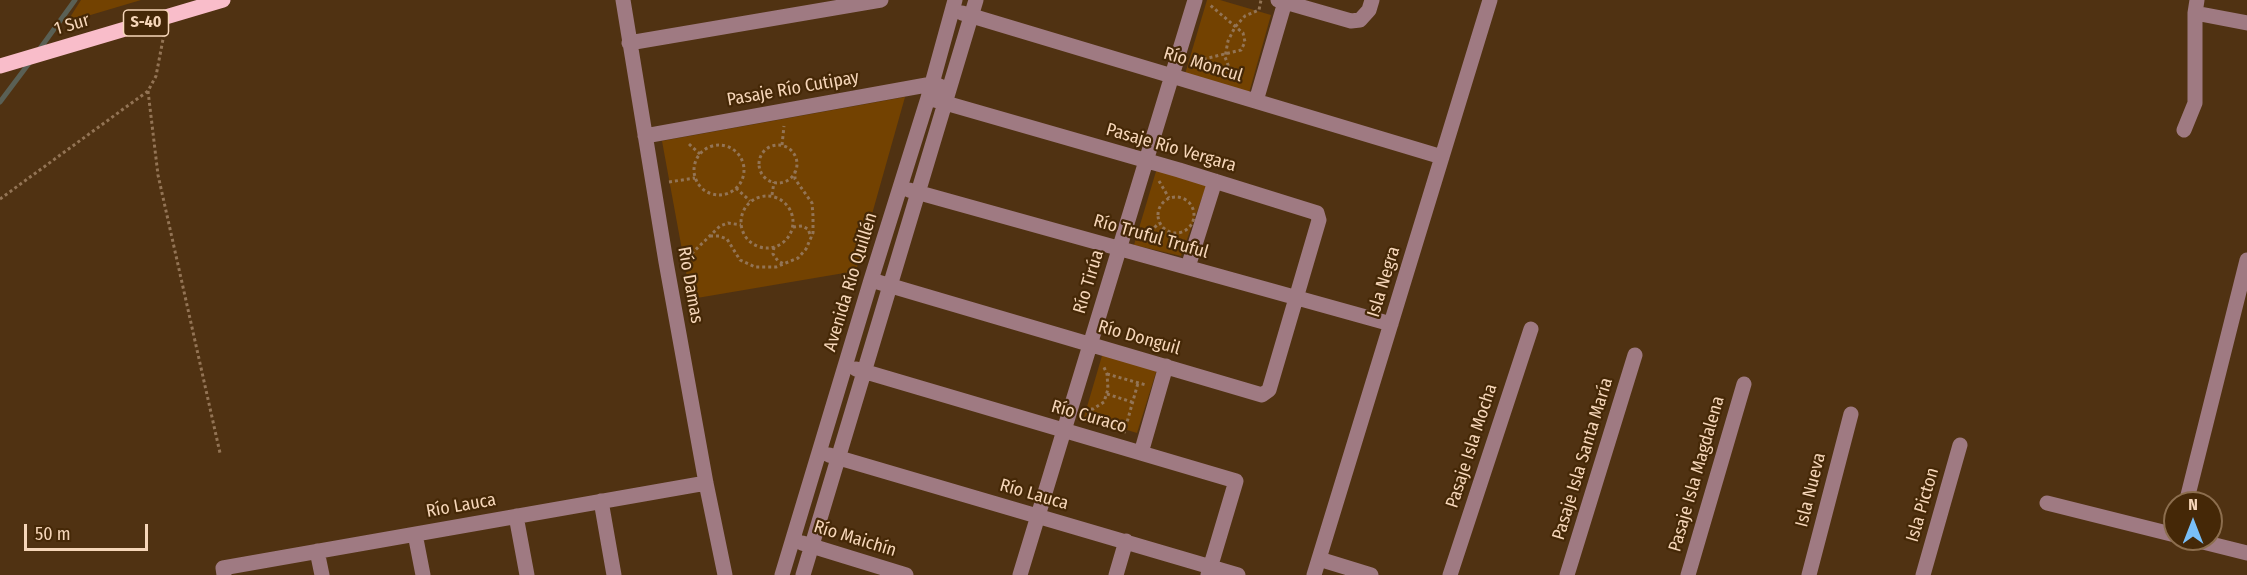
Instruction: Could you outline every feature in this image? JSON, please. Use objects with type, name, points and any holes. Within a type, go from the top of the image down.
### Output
[{"type":"main road","name":"1 Sur","points":[[0,66],[223,0]]},
{"type":"street","name":"Río Damas","points":[[623,0],[668,276],[725,575]]},
{"type":"street","points":[[629,44],[881,0]]},
{"type":"street","name":"Avenida Río Quillén","points":[[803,575],[976,0]]},
{"type":"street","name":"Río Tirúa","points":[[1020,575],[1196,0]]},
{"type":"street","points":[[1256,101],[1282,1],[1351,21],[1360,20],[1369,10],[1372,0]]},
{"type":"street","name":"Isla Negra","points":[[1314,575],[1490,0]]},
{"type":"street","name":"Avenida Río Quillén","points":[[782,575],[901,188],[954,5]]},
{"type":"street","name":"Río Moncul","points":[[954,5],[970,15],[1174,71],[1234,94],[1442,157]]},
{"type":"street","points":[[2184,130],[2195,103],[2196,7],[2247,23]]},
{"type":"street","name":"Pasaje Río Vergara","points":[[930,91],[1146,161],[1317,213],[1318,220],[1297,298]]},
{"type":"street","name":"Pasaje Río Cutipay","points":[[645,136],[930,91]]},
{"type":"street","points":[[1188,267],[1215,181]]},
{"type":"street","name":"Río Truful Truful","points":[[901,188],[1391,324]]},
{"type":"street","points":[[2189,491],[2247,260]]},
{"type":"street","name":"Río Donguil","points":[[871,280],[1089,348],[1166,366],[1262,395],[1269,390],[1297,298]]},
{"type":"street","name":"Pasaje Isla Mocha","points":[[1450,575],[1531,329]]},
{"type":"street","name":"Pasaje Isla Santa María","points":[[1567,575],[1635,355]]},
{"type":"street","name":"Río Curaco","points":[[845,366],[1236,481],[1209,571]]},
{"type":"street","points":[[1141,453],[1166,366]]},
{"type":"street","name":"Pasaje Isla Magdalena","points":[[1688,575],[1744,384]]},
{"type":"street","name":"Isla Nueva","points":[[1809,575],[1851,414]]},
{"type":"street","name":"Isla Picton","points":[[1923,575],[1960,445]]},
{"type":"street","name":"Río Lauca","points":[[819,452],[1126,541],[1209,571],[1238,575]]},
{"type":"street","name":"Río Lauca","points":[[224,572],[318,551],[706,483]]},
{"type":"street","points":[[601,501],[614,575]]},
{"type":"street","points":[[2047,503],[2163,532]]},
{"type":"street","points":[[516,516],[527,575]]},
{"type":"street","points":[[415,534],[423,575]]},
{"type":"street","name":"Río Maichín","points":[[793,541],[906,575]]},
{"type":"street","points":[[1116,575],[1126,541]]},
{"type":"street","points":[[2223,547],[2247,553]]},
{"type":"street","points":[[318,551],[322,575]]},
{"type":"street","points":[[1319,559],[1371,575]]},
{"type":"path","points":[[1174,71],[1241,50],[1245,42],[1243,33],[1205,0]]},
{"type":"path","points":[[1234,94],[1239,79],[1230,70],[1226,53],[1228,41],[1234,27],[1245,16],[1259,10],[1261,0]]},
{"type":"path","points":[[0,199],[148,91],[156,76],[166,17]]},
{"type":"path","points":[[148,91],[158,175],[220,453]]},
{"type":"path","points":[[710,236],[727,239],[740,260],[755,267],[776,267],[798,258],[806,249],[811,237],[813,216],[812,203],[798,185],[795,171],[796,158],[782,145],[770,146],[761,154],[759,166],[764,177],[774,182],[787,180],[795,171]]},
{"type":"path","points":[[727,146],[740,156],[743,163],[743,179],[726,195],[709,193],[702,189],[695,178],[694,165],[703,151],[711,147],[727,146]]},
{"type":"path","points":[[653,185],[695,178]]},
{"type":"path","points":[[771,196],[774,182]]},
{"type":"path","points":[[736,188],[750,202]]},
{"type":"path","points":[[763,196],[771,196],[780,198],[791,210],[793,227],[785,241],[774,247],[761,247],[752,244],[746,237],[741,225],[743,212],[750,202],[763,196]]},
{"type":"path","points":[[1181,197],[1187,200],[1194,209],[1193,221],[1185,231],[1173,233],[1163,228],[1160,222],[1158,217],[1160,205],[1169,198],[1181,197]]},
{"type":"path","points":[[1146,236],[1160,222]]},
{"type":"path","points":[[668,276],[720,226],[729,223],[741,225]]},
{"type":"path","points":[[793,227],[802,226],[808,229],[811,237]]},
{"type":"path","points":[[774,247],[773,254],[778,261],[784,264]]},
{"type":"path","points":[[1071,409],[1093,409],[1104,402],[1107,394],[1107,374],[1089,348]]},
{"type":"path","points":[[1107,374],[1160,389]]},
{"type":"path","points":[[1120,447],[1138,383]]},
{"type":"path","points":[[1107,394],[1132,402]]},
{"type":"shaded area","points":[[81,0],[141,0],[67,22]]},
{"type":"shaded area","points":[[1207,0],[1220,0],[1271,15],[1249,93],[1185,74]]},
{"type":"shaded area","points":[[905,97],[856,271],[691,299],[662,141]]},
{"type":"shaded area","points":[[1157,168],[1207,184],[1181,256],[1134,245]]},
{"type":"shaded area","points":[[1104,349],[1158,366],[1137,433],[1084,417]]},
{"type":"waterway","points":[[39,50],[75,0]]},
{"type":"waterway","points":[[0,102],[30,62]]}]
